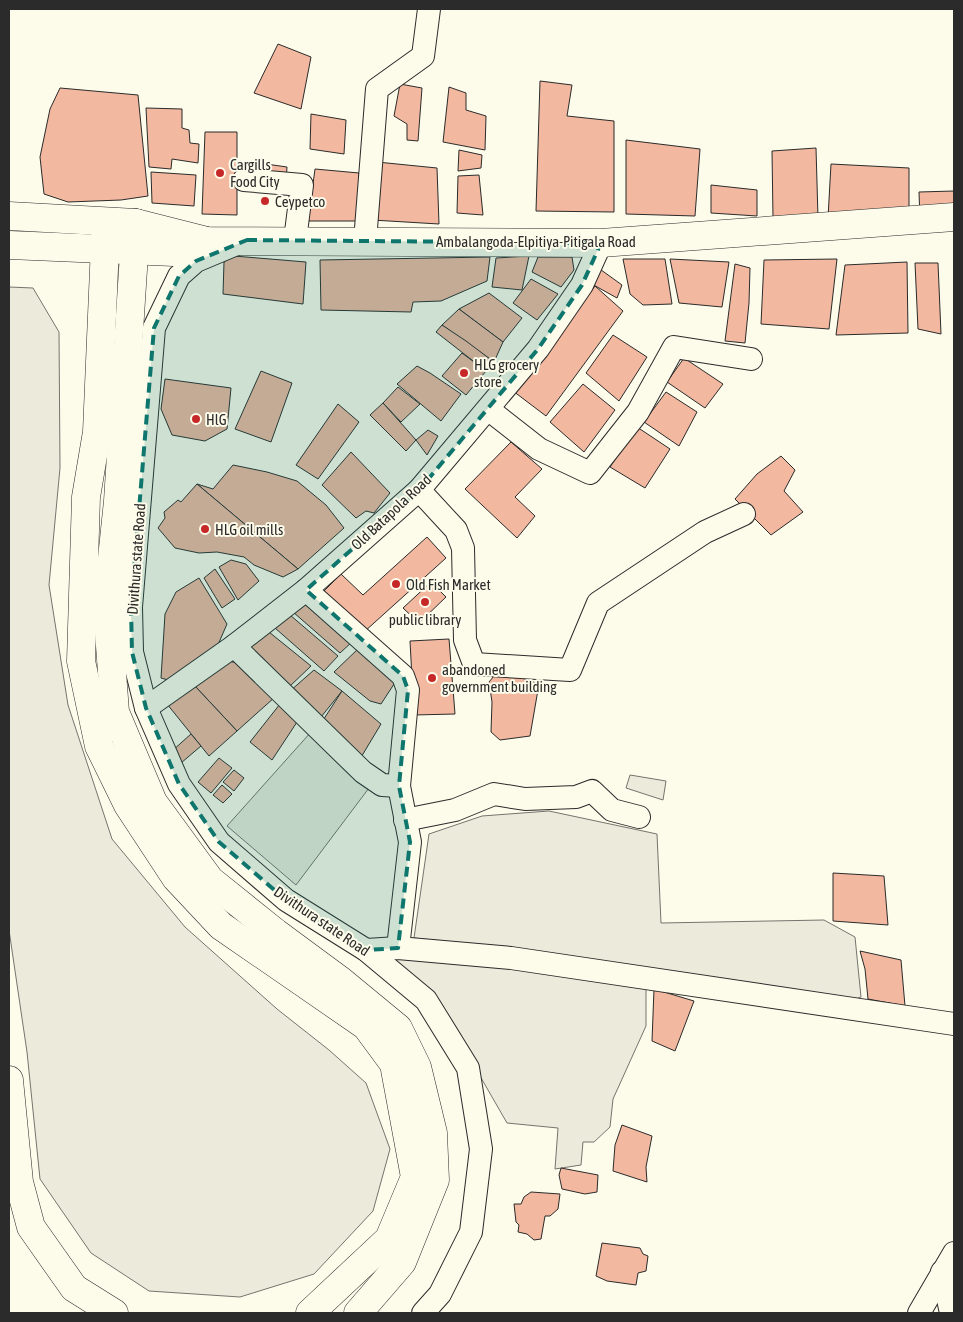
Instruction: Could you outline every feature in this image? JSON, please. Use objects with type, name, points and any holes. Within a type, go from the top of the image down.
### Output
[{"type":"main road","name":"Ambalangoda-Elpitiya-Pitigala Road","points":[[9,216],[136,223],[207,241],[602,243],[954,217]]},
{"type":"main road","points":[[106,222],[97,432],[86,497],[81,661],[99,746],[128,805],[171,870],[221,926],[366,1026],[394,1064],[415,1176],[389,1239],[310,1313]]},
{"type":"main road","points":[[136,223],[136,251],[118,501],[107,606],[115,712],[153,802],[210,880],[276,933],[341,981],[398,1028],[417,1067],[433,1132],[435,1180],[402,1262],[358,1313]]},
{"type":"main road","name":"Ambalangoda-Elpitiya-Pitigala Road","points":[[9,244],[174,252],[207,241]]},
{"type":"main road","points":[[9,1080],[19,1182],[31,1227],[74,1288],[114,1313]]},
{"type":"street","points":[[365,241],[377,89],[423,56],[429,9]]},
{"type":"street","points":[[244,180],[302,185],[295,240]]},
{"type":"street","name":"Divithura state Road","points":[[247,240],[196,261],[179,276],[154,328],[131,607],[132,652],[146,708],[179,784],[220,842],[286,900],[366,950],[426,1000],[468,1068],[482,1149],[471,1232],[440,1294],[423,1313]]},
{"type":"street","name":"Old Batapola Road","points":[[146,708],[234,646],[306,590],[419,490],[538,349],[582,285],[602,243]]},
{"type":"street","points":[[488,409],[539,450],[590,473],[638,412],[674,347],[751,359]]},
{"type":"street","points":[[419,490],[456,530],[463,548],[465,640],[474,664],[570,670],[598,603],[705,532],[744,514]]},
{"type":"street","points":[[306,590],[403,676],[408,690],[399,786],[410,842],[398,948]]},
{"type":"street","points":[[234,646],[363,772],[382,785],[399,786]]},
{"type":"street","points":[[406,820],[455,810],[494,794],[526,799],[576,797],[592,791],[612,810],[639,817]]},
{"type":"street","points":[[366,950],[398,948],[511,958],[954,1024]]},
{"type":"street","points":[[919,1313],[954,1253]]},
{"type":"street","points":[[942,1272],[951,1313]]},
{"type":"highlighted area","points":[[247,240],[601,243],[582,285],[538,349],[419,490],[306,590],[403,676],[408,690],[399,786],[410,842],[398,948],[366,950],[286,900],[219,842],[179,784],[146,708],[132,652],[131,607],[154,328],[179,276],[196,261]]},
{"type":"shaded area","points":[[9,287],[33,288],[59,332],[60,468],[49,585],[68,705],[112,839],[185,927],[277,1009],[329,1050],[366,1083],[390,1149],[373,1211],[314,1274],[240,1297],[149,1291],[91,1253],[40,1179],[27,1052],[9,930]]},
{"type":"shaded area","points":[[311,732],[369,788],[296,885],[227,826]]},
{"type":"shaded area","points":[[630,775],[666,781],[663,800],[626,788]]},
{"type":"shaded area","points":[[549,811],[657,834],[661,923],[824,920],[855,937],[861,997],[853,1000],[506,948],[414,938],[429,834],[482,816]]},
{"type":"shaded area","points":[[366,950],[428,951],[646,984],[646,1026],[613,1099],[610,1127],[594,1142],[583,1142],[581,1165],[555,1169],[558,1128],[507,1123],[461,1043]]},
{"type":"building","points":[[278,44],[311,57],[301,109],[254,93]]},
{"type":"building","points":[[540,81],[572,85],[567,116],[614,121],[614,212],[536,211]]},
{"type":"building","points":[[400,84],[422,88],[418,141],[407,140],[407,124],[394,116]]},
{"type":"building","points":[[449,87],[466,93],[466,110],[486,116],[485,150],[443,142]]},
{"type":"building","points":[[60,88],[138,95],[148,196],[121,200],[68,202],[44,194],[40,157],[50,109]]},
{"type":"building","points":[[146,108],[182,109],[182,128],[189,130],[190,143],[199,144],[198,163],[172,159],[171,169],[149,167]]},
{"type":"building","points":[[311,114],[346,120],[344,154],[310,149]]},
{"type":"building","name":"Cargills Food City","points":[[205,132],[237,132],[237,215],[202,214]]},
{"type":"building","points":[[626,140],[700,149],[695,216],[626,214]]},
{"type":"building","points":[[816,148],[818,218],[773,218],[772,151]]},
{"type":"building","points":[[459,150],[482,155],[481,168],[458,171]]},
{"type":"building","points":[[252,162],[287,167],[286,182],[250,177]]},
{"type":"building","points":[[377,162],[437,168],[439,224],[372,220]]},
{"type":"building","points":[[831,164],[909,168],[909,221],[828,218]]},
{"type":"building","points":[[315,169],[359,173],[358,221],[308,221]]},
{"type":"building","points":[[151,172],[196,175],[194,206],[152,203]]},
{"type":"building","points":[[479,175],[483,215],[457,213],[458,176]]},
{"type":"building","points":[[711,185],[757,190],[757,216],[711,213]]},
{"type":"building","points":[[954,191],[954,223],[920,220],[919,192]]},
{"type":"building","points":[[234,256],[306,262],[303,304],[223,294],[224,262]]},
{"type":"building","points":[[529,256],[522,290],[492,287],[496,258]]},
{"type":"building","points":[[490,257],[487,281],[441,301],[413,302],[411,312],[321,310],[320,260]]},
{"type":"building","points":[[538,257],[572,257],[574,270],[561,287],[532,272]]},
{"type":"building","points":[[623,259],[665,259],[672,304],[643,305],[630,294]]},
{"type":"building","points":[[670,259],[729,262],[722,307],[679,303]]},
{"type":"building","points":[[837,259],[829,329],[761,324],[764,260]]},
{"type":"building","points":[[907,262],[908,333],[836,335],[845,265]]},
{"type":"building","points":[[915,263],[938,263],[941,334],[918,329]]},
{"type":"building","points":[[735,264],[750,268],[745,343],[725,341]]},
{"type":"building","points":[[597,267],[622,285],[617,298],[590,283]]},
{"type":"building","points":[[531,279],[558,294],[537,320],[513,303]]},
{"type":"building","points":[[595,286],[623,311],[546,416],[513,391]]},
{"type":"building","points":[[489,293],[522,318],[503,342],[459,309]]},
{"type":"building","points":[[459,309],[503,342],[494,362],[442,325]]},
{"type":"building","points":[[442,325],[494,362],[486,371],[436,332]]},
{"type":"building","points":[[613,335],[647,357],[619,401],[586,373]]},
{"type":"building","name":"HLG grocery store","points":[[462,353],[486,371],[466,395],[442,376]]},
{"type":"building","points":[[684,358],[723,384],[705,408],[667,382]]},
{"type":"building","points":[[417,366],[461,394],[441,421],[397,384]]},
{"type":"building","points":[[261,371],[292,383],[271,442],[235,429]]},
{"type":"building","name":"HlG","points":[[165,379],[231,388],[227,429],[205,441],[172,435],[161,409]]},
{"type":"building","points":[[583,384],[615,410],[584,452],[550,422]]},
{"type":"building","points":[[398,387],[420,404],[401,422],[383,403]]},
{"type":"building","points":[[666,392],[697,412],[679,446],[644,422]]},
{"type":"building","points":[[383,403],[416,440],[406,451],[370,415]]},
{"type":"building","points":[[338,404],[359,422],[318,479],[296,465]]},
{"type":"building","points":[[637,427],[670,449],[645,488],[610,467]]},
{"type":"building","points":[[428,430],[438,436],[427,455],[416,440]]},
{"type":"building","points":[[511,442],[542,469],[515,497],[535,516],[517,538],[465,489]]},
{"type":"building","points":[[351,452],[390,493],[374,513],[366,511],[356,518],[322,485]]},
{"type":"building","points":[[781,456],[795,470],[784,491],[803,512],[771,535],[735,499],[757,474]]},
{"type":"building","points":[[233,465],[297,481],[326,505],[344,528],[298,569],[197,484],[213,489]]},
{"type":"building","name":"HLG oil mills","points":[[197,484],[298,569],[283,577],[254,565],[244,557],[217,552],[199,553],[175,548],[158,528],[165,518],[164,512],[178,500],[181,502]]},
{"type":"building","name":"Old Fish Market","points":[[427,537],[446,558],[364,632],[322,593],[341,574],[363,595]]},
{"type":"building","points":[[231,560],[246,564],[259,581],[238,600],[219,567]]},
{"type":"building","points":[[215,569],[235,599],[222,608],[204,578]]},
{"type":"building","points":[[199,578],[227,624],[217,647],[175,682],[161,678],[165,614],[176,592]]},
{"type":"building","name":"public library","points":[[431,582],[446,597],[419,623],[403,608]]},
{"type":"building","points":[[302,604],[313,605],[353,641],[340,653],[293,612]]},
{"type":"building","points":[[290,615],[338,656],[324,671],[275,628]]},
{"type":"building","points":[[269,632],[311,666],[289,687],[246,653],[256,640]]},
{"type":"building","name":"abandoned government building","points":[[449,639],[455,714],[414,715],[410,641]]},
{"type":"building","points":[[359,648],[396,681],[381,704],[370,701],[334,672]]},
{"type":"building","points":[[224,660],[242,664],[275,697],[237,731],[194,685]]},
{"type":"building","points":[[314,670],[342,691],[321,717],[290,691]]},
{"type":"building","points":[[499,670],[539,684],[530,736],[500,740],[491,732],[492,702],[489,682]]},
{"type":"building","points":[[194,685],[237,731],[209,756],[167,704]]},
{"type":"building","points":[[342,691],[381,724],[360,759],[318,728]]},
{"type":"building","points":[[280,704],[299,719],[272,760],[250,742]]},
{"type":"building","points":[[191,734],[201,746],[181,763],[172,751]]},
{"type":"building","points":[[219,758],[232,768],[211,793],[198,782]]},
{"type":"building","points":[[234,770],[244,778],[234,791],[223,782]]},
{"type":"building","points":[[222,785],[232,794],[223,803],[213,795]]},
{"type":"building","points":[[833,873],[884,876],[888,925],[833,921]]},
{"type":"building","points":[[860,951],[901,960],[905,1006],[868,999],[865,969]]},
{"type":"building","points":[[654,989],[694,1001],[675,1051],[652,1041]]},
{"type":"building","points":[[622,1125],[652,1136],[646,1167],[647,1182],[613,1171],[615,1145]]},
{"type":"building","points":[[561,1168],[598,1175],[597,1192],[585,1194],[562,1189],[559,1175]]},
{"type":"building","points":[[531,1192],[560,1194],[558,1209],[550,1216],[545,1216],[541,1239],[534,1240],[527,1234],[518,1232],[519,1225],[516,1222],[514,1204],[521,1204],[524,1197]]},
{"type":"building","points":[[602,1243],[640,1248],[643,1254],[648,1256],[646,1271],[638,1273],[636,1285],[607,1281],[596,1276]]},
{"type":"place","name":"Cargills Food City","points":[[220,173]]},
{"type":"place","name":"Ceypetco","points":[[265,201]]},
{"type":"place","name":"HLG grocery store","points":[[464,373]]},
{"type":"place","name":"HlG","points":[[196,419]]},
{"type":"place","name":"HLG oil mills","points":[[205,529]]},
{"type":"place","name":"Old Fish Market","points":[[396,584]]},
{"type":"place","name":"public library","points":[[425,602]]},
{"type":"place","name":"abandoned government building","points":[[432,678]]}]
